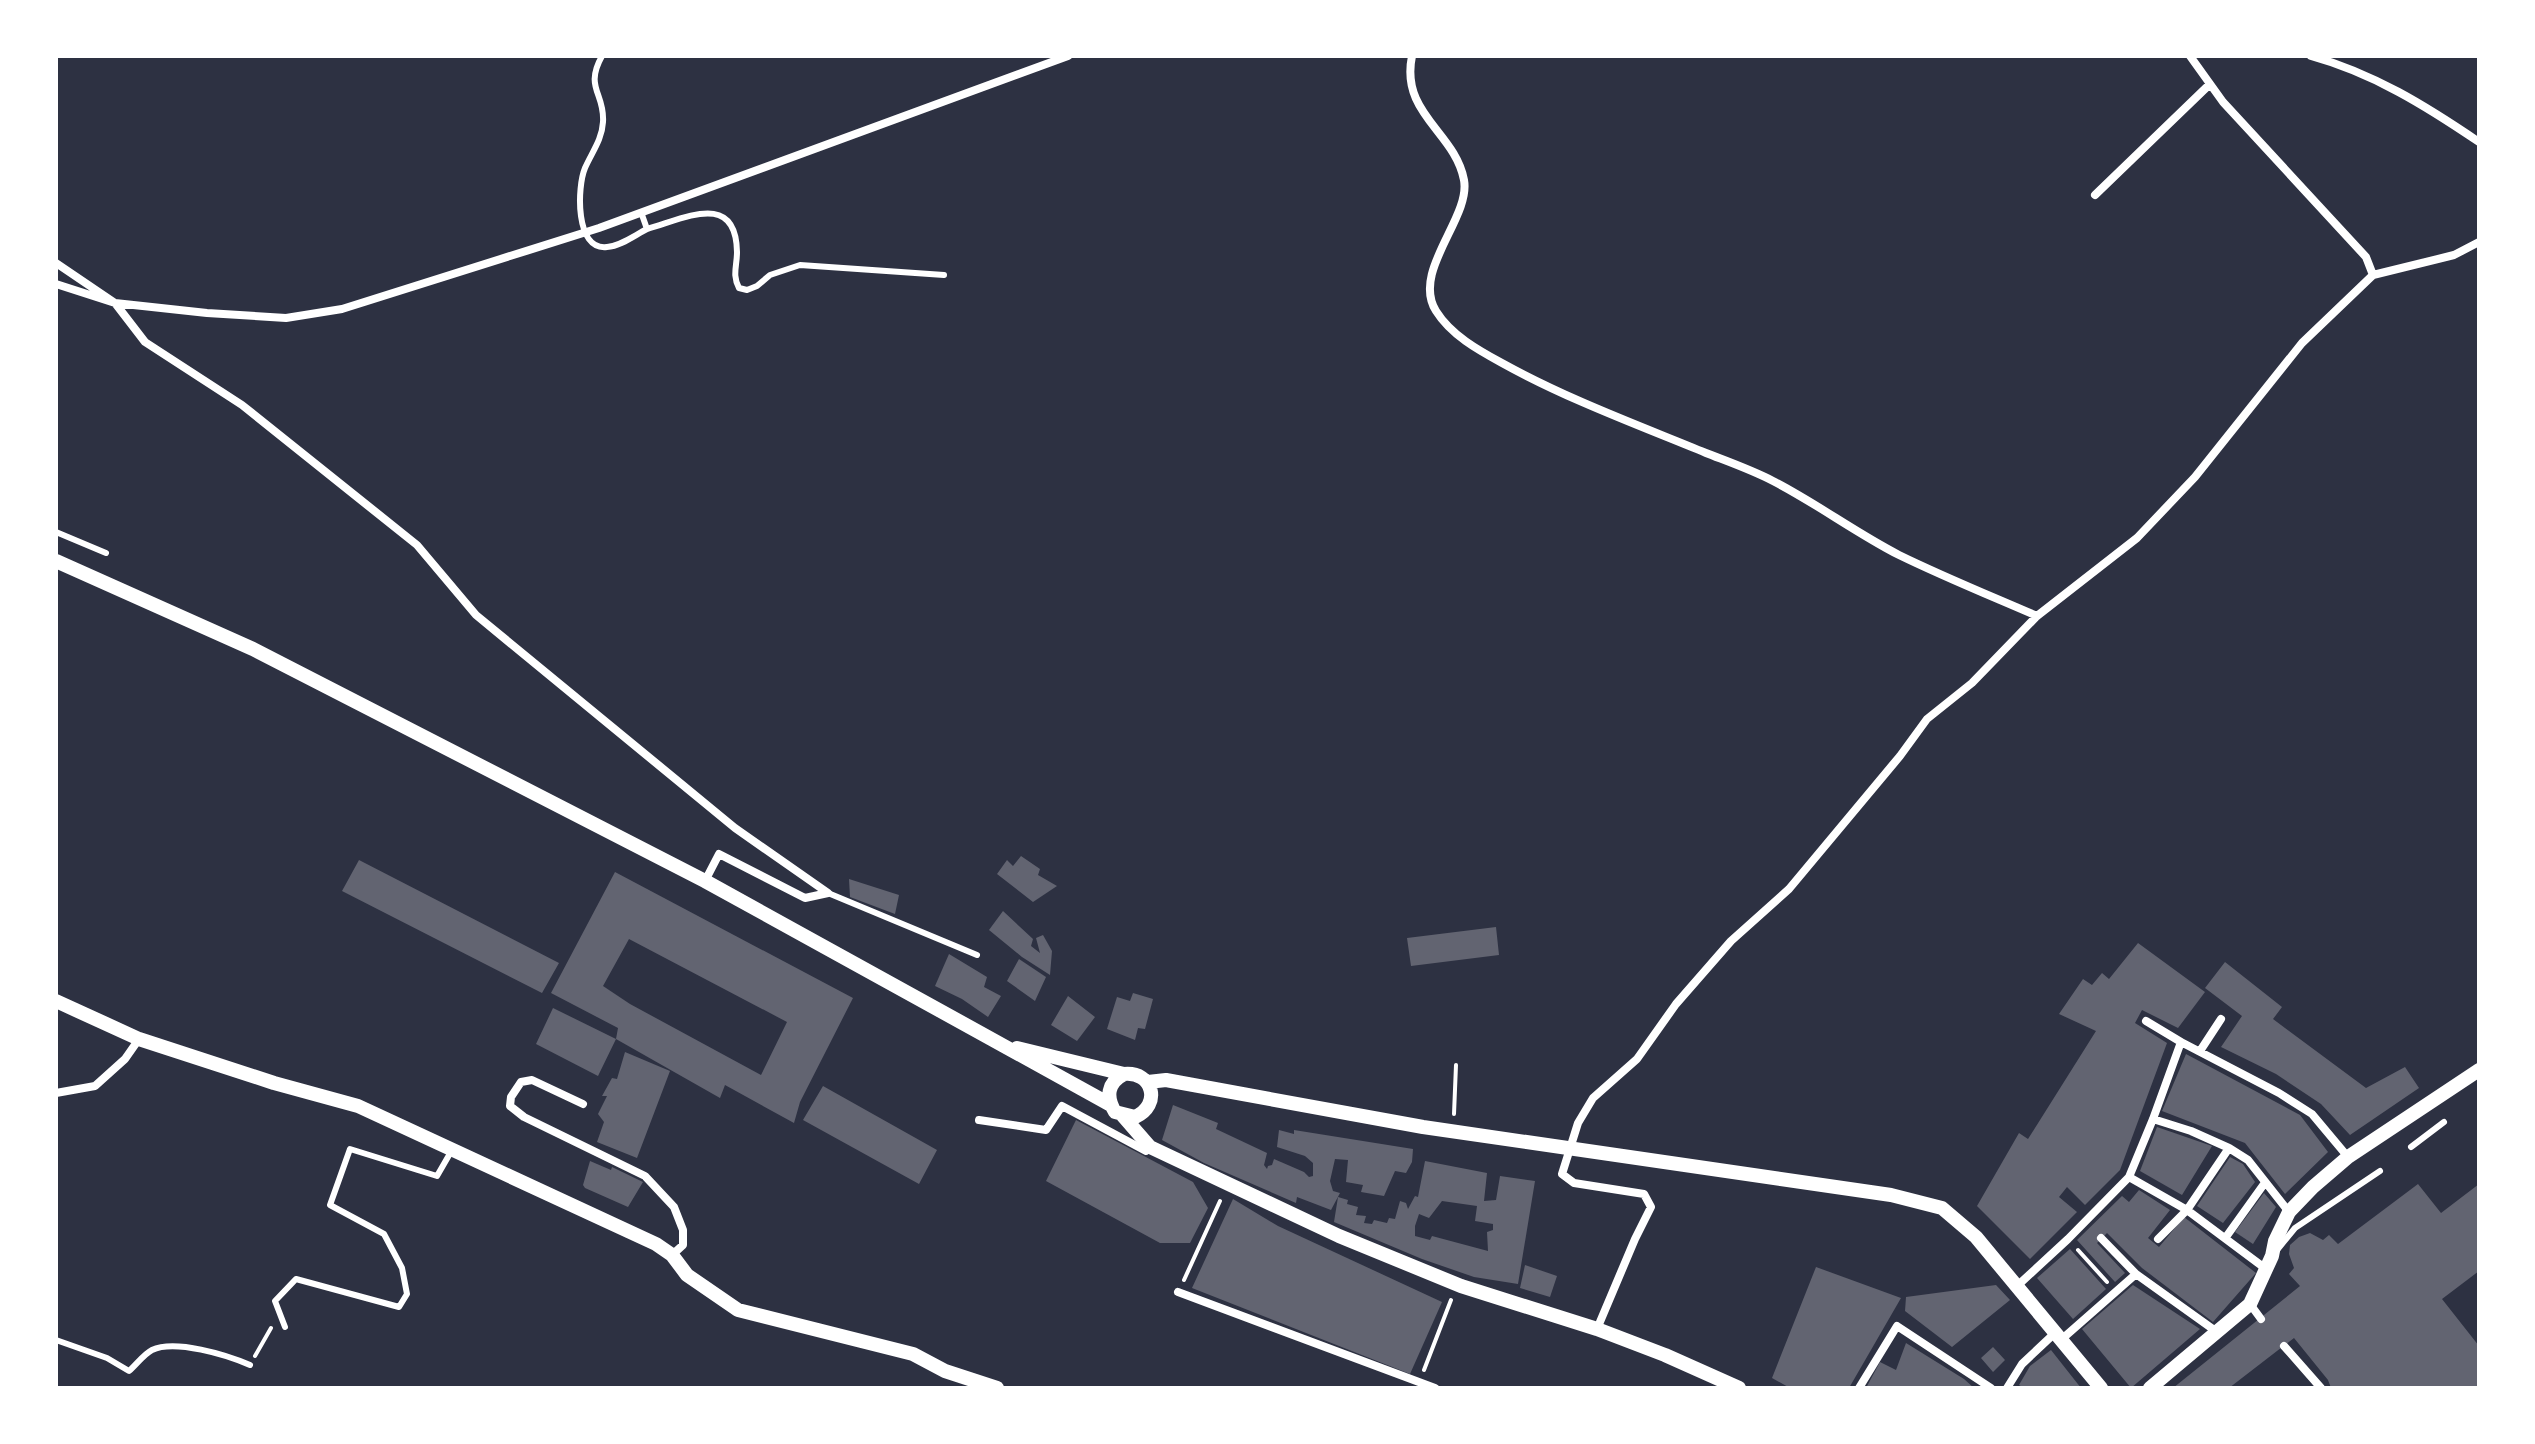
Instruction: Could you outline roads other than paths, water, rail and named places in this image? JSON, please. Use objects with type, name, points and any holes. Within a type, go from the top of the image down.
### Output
[{"type":"street","points":[[56,284],[115,303],[207,313],[286,318],[342,309],[599,228],[1068,56]]},
{"type":"street","points":[[1412,56],[1411,86],[1421,111],[1458,161],[1465,183],[1459,207],[1429,284],[1434,309],[1452,330],[1477,349],[1543,386],[1772,480],[1898,554],[2037,616]]},
{"type":"street","points":[[2190,56],[2223,102],[2366,257],[2373,275]]},
{"type":"street","points":[[2311,56],[2374,79],[2409,96],[2479,142]]},
{"type":"street","points":[[2095,195],[2210,84]]},
{"type":"street","points":[[1597,1329],[1651,1207],[1644,1194],[1574,1183],[1562,1174],[1578,1123],[1593,1098],[1637,1059],[1676,1004],[1731,941],[1789,889],[1927,719],[1972,683],[2037,616],[2137,538],[2195,477],[2302,343],[2373,275],[2454,255],[2479,242]]},
{"type":"street","points":[[56,263],[115,303],[145,342],[242,405],[417,545],[476,615],[735,828],[828,893]]},
{"type":"street","points":[[56,561],[253,649],[705,881],[1111,1105]]},
{"type":"street","points":[[705,881],[719,854],[805,898],[828,893]]},
{"type":"street","points":[[56,1001],[139,1039],[274,1083],[358,1106],[656,1244],[672,1255],[687,1275],[738,1310],[913,1354],[945,1371],[997,1388]]},
{"type":"street","points":[[2200,1051],[2221,1019]]},
{"type":"street","points":[[2146,1021],[2312,1114],[2348,1157]]},
{"type":"street","points":[[56,1093],[95,1086],[125,1059],[139,1039]]},
{"type":"street","points":[[2016,1287],[2088,1224],[2129,1177],[2181,1042]]},
{"type":"street","points":[[997,1043],[1124,1074],[1133,1073],[1148,1082],[1166,1080],[1423,1127],[1891,1195],[1942,1208],[1976,1237],[2101,1388]]},
{"type":"street","points":[[2150,1388],[2250,1304],[2289,1212],[2348,1157],[2479,1070]]},
{"type":"street","points":[[1124,1074],[1109,1090],[1111,1105],[1115,1112],[1123,1116],[1135,1117],[1147,1109],[1152,1095],[1148,1082]]},
{"type":"street","points":[[583,1104],[532,1080],[521,1082],[511,1097],[510,1106],[524,1117],[645,1176],[674,1207],[683,1230],[683,1245],[672,1255]]},
{"type":"street","points":[[979,1120],[1046,1130],[1062,1106],[1146,1151],[1150,1147]]},
{"type":"street","points":[[1123,1116],[1150,1147],[1422,1272],[1597,1329],[1739,1388]]},
{"type":"street","points":[[2153,1119],[2191,1131],[2248,1160],[2289,1212]]},
{"type":"street","points":[[2158,1239],[2187,1210],[2229,1148]]},
{"type":"street","points":[[2129,1177],[2269,1262]]},
{"type":"street","points":[[2226,1237],[2264,1184]]},
{"type":"street","points":[[2101,1238],[2136,1274],[2217,1332]]},
{"type":"street","points":[[2007,1388],[2022,1364],[2136,1274]]},
{"type":"street","points":[[1178,1292],[1435,1388]]},
{"type":"street","points":[[2250,1304],[2261,1319]]},
{"type":"street","points":[[1859,1388],[1897,1326],[1991,1388]]},
{"type":"street","points":[[2284,1346],[2321,1388]]},
{"type":"lane","points":[[602,56],[593,77],[603,120],[599,143],[585,168],[579,190],[580,212],[588,237],[599,246],[620,243],[647,229],[719,213],[729,220],[735,230],[737,252],[734,279],[739,288],[747,290],[770,275],[800,265],[944,275]]},
{"type":"lane","points":[[641,212],[647,229]]},
{"type":"lane","points":[[56,532],[106,553]]},
{"type":"lane","points":[[828,893],[977,955]]},
{"type":"lane","points":[[2411,1147],[2444,1122]]},
{"type":"lane","points":[[285,1327],[275,1301],[296,1279],[399,1307],[407,1294],[402,1268],[384,1234],[330,1205],[350,1149],[437,1176],[452,1150]]},
{"type":"lane","points":[[2269,1262],[2295,1228],[2380,1171]]},
{"type":"lane","points":[[56,1340],[107,1358],[129,1371],[149,1351],[161,1347],[221,1354],[250,1365]]}]
